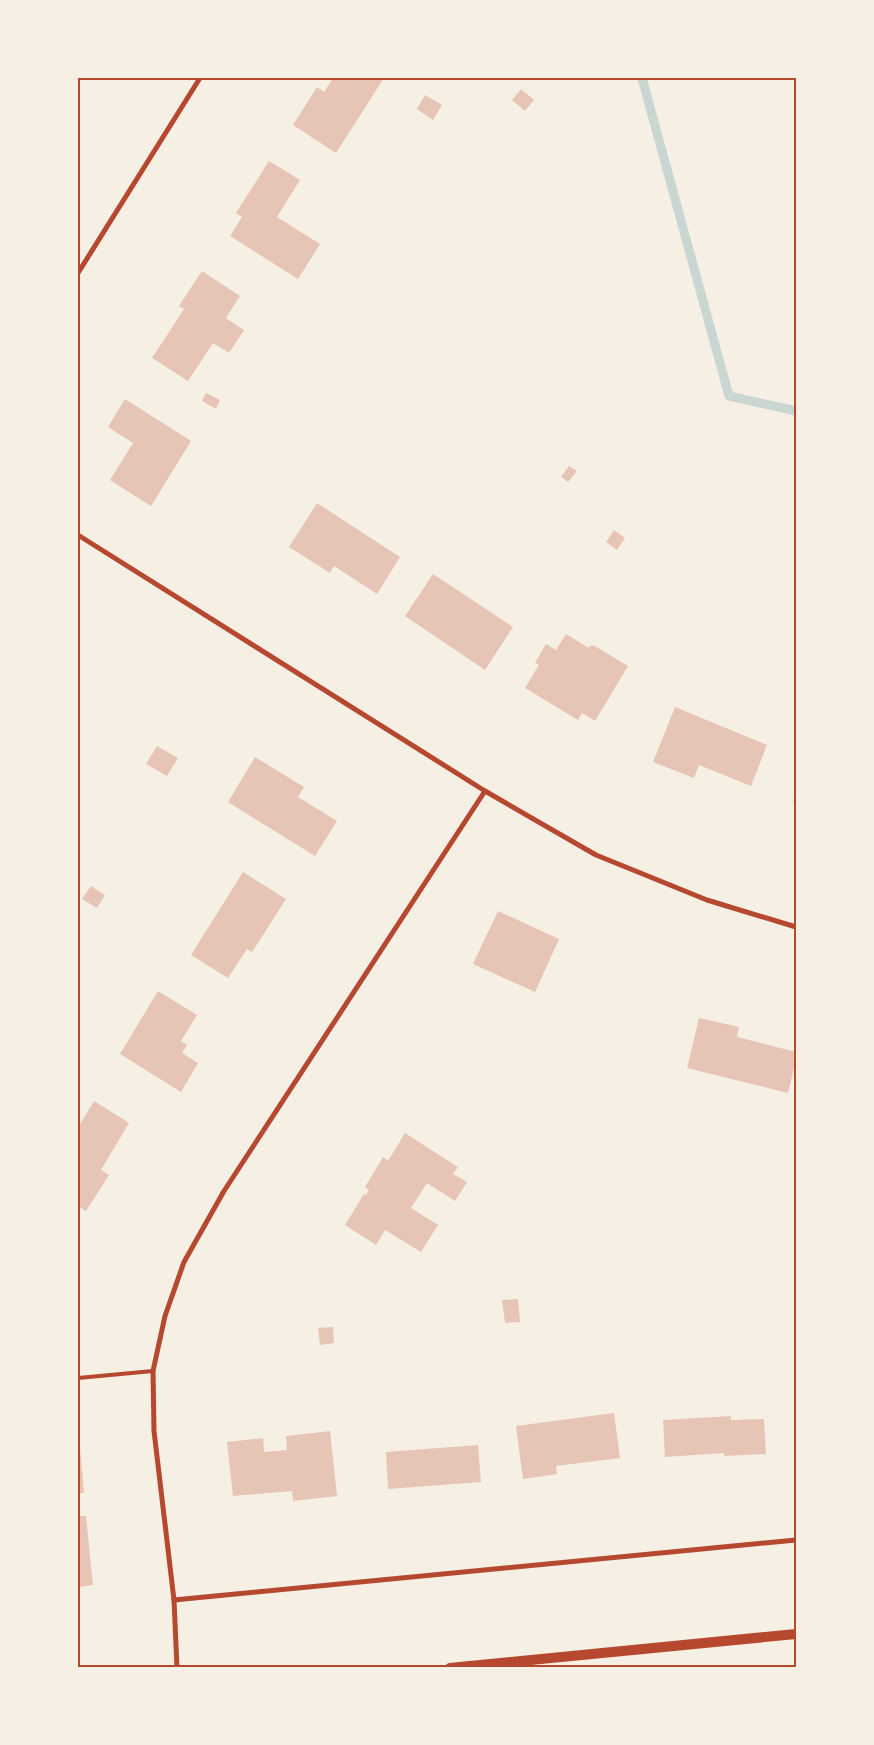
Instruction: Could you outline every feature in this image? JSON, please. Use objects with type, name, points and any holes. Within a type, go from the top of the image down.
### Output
[{"type":"main road","points":[[450,1668],[796,1634]]},
{"type":"street","points":[[78,272],[200,78]]},
{"type":"street","points":[[78,536],[485,791],[596,855],[707,900],[796,928]]},
{"type":"street","points":[[177,1668],[174,1600],[154,1431],[153,1371],[164,1316],[184,1262],[224,1191],[485,791]]},
{"type":"street","points":[[174,1600],[796,1540]]},
{"type":"lane","points":[[78,1378],[153,1371]]},
{"type":"building","points":[[333,78],[384,78],[336,153],[293,125],[317,87],[324,92]]},
{"type":"building","points":[[521,89],[534,100],[525,111],[512,100]]},
{"type":"building","points":[[425,95],[442,105],[433,120],[417,109]]},
{"type":"building","points":[[269,161],[300,180],[277,217],[320,244],[298,279],[230,236],[242,217],[236,213]]},
{"type":"building","points":[[202,271],[240,296],[226,318],[244,330],[229,353],[213,343],[188,381],[152,358],[184,309],[179,306]]},
{"type":"building","points":[[206,393],[220,400],[216,409],[202,401]]},
{"type":"building","points":[[125,399],[191,441],[151,506],[110,480],[133,443],[108,427]]},
{"type":"building","points":[[569,466],[577,471],[568,482],[561,477]]},
{"type":"building","points":[[317,503],[400,557],[377,594],[334,566],[330,573],[289,547]]},
{"type":"building","points":[[614,530],[625,538],[617,550],[606,542]]},
{"type":"building","points":[[433,574],[513,627],[485,670],[405,616]]},
{"type":"building","points":[[566,634],[589,648],[590,645],[592,647],[593,645],[628,666],[595,721],[582,713],[578,720],[525,688],[539,665],[535,663],[546,644],[556,650]]},
{"type":"building","points":[[675,707],[767,745],[751,786],[699,765],[694,778],[653,762]]},
{"type":"building","points":[[157,746],[178,758],[167,776],[146,764]]},
{"type":"building","points":[[255,757],[304,787],[298,797],[337,821],[315,856],[228,802]]},
{"type":"building","points":[[796,789],[796,803],[793,802]]},
{"type":"building","points":[[243,872],[286,899],[252,952],[247,949],[228,978],[191,955]]},
{"type":"building","points":[[91,886],[105,895],[97,908],[82,899]]},
{"type":"building","points":[[498,911],[559,939],[535,992],[473,964]]},
{"type":"building","points":[[158,991],[197,1015],[181,1041],[187,1045],[182,1053],[198,1063],[181,1092],[120,1054]]},
{"type":"building","points":[[699,1018],[739,1027],[737,1037],[796,1052],[788,1093],[687,1068]]},
{"type":"building","points":[[94,1101],[129,1123],[101,1170],[109,1175],[86,1211],[78,1206],[78,1128]]},
{"type":"building","points":[[405,1133],[458,1167],[453,1174],[467,1182],[455,1201],[427,1183],[411,1208],[438,1225],[421,1252],[385,1230],[376,1245],[345,1225],[364,1194],[366,1195],[369,1190],[365,1187],[383,1157],[388,1161]]},
{"type":"building","points":[[518,1299],[520,1322],[505,1323],[502,1300]]},
{"type":"building","points":[[333,1327],[334,1343],[320,1345],[318,1328]]},
{"type":"building","points":[[614,1413],[620,1458],[556,1466],[557,1474],[523,1479],[516,1426]]},
{"type":"building","points":[[731,1416],[731,1420],[764,1419],[766,1454],[724,1456],[724,1453],[665,1457],[663,1420]]},
{"type":"building","points":[[330,1431],[337,1496],[293,1501],[292,1491],[233,1496],[227,1442],[263,1438],[264,1452],[287,1450],[286,1436]]},
{"type":"building","points":[[79,1436],[84,1493],[78,1493]]},
{"type":"building","points":[[478,1445],[481,1482],[388,1489],[386,1452]]},
{"type":"building","points":[[78,1516],[86,1516],[93,1585],[78,1587]]},
{"type":"waterway","points":[[642,78],[729,396],[796,411]]}]
